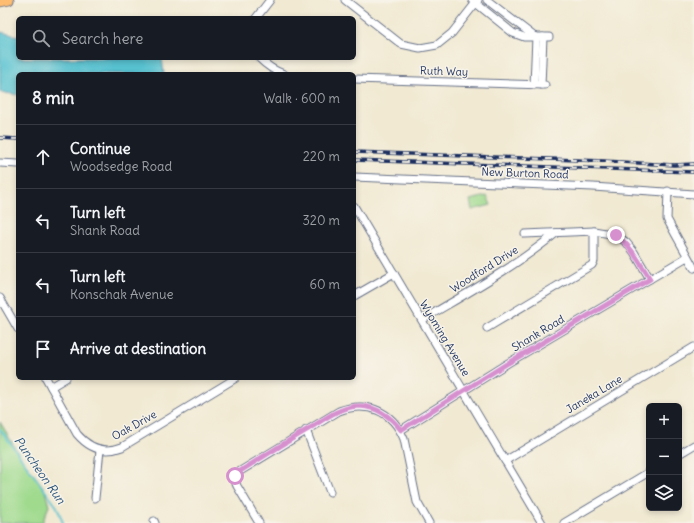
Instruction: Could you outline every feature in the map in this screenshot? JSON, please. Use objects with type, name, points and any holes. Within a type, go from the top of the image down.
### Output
[{"type":"main road","points":[[0,2],[9,0]]},
{"type":"street","points":[[258,16],[270,0]]},
{"type":"street","points":[[346,0],[401,44],[420,48],[437,45],[452,33],[475,1],[513,33],[524,37],[542,37]]},
{"type":"street","points":[[487,0],[542,37]]},
{"type":"street","name":"Ruth Way","points":[[356,79],[540,85],[542,37]]},
{"type":"street","points":[[261,60],[276,72]]},
{"type":"street","points":[[0,163],[16,164]]},
{"type":"street","name":"New Burton Road","points":[[356,177],[668,191],[694,194]]},
{"type":"street","points":[[668,191],[667,219],[694,268]]},
{"type":"street","name":"Wyoming Avenue","points":[[356,209],[542,523]]},
{"type":"street","points":[[487,328],[592,265],[594,261],[594,231]]},
{"type":"street","points":[[525,234],[594,231],[616,235],[626,242],[634,252],[650,279]]},
{"type":"street","name":"Woodford Drive","points":[[422,320],[538,248],[556,233]]},
{"type":"street","name":"Shank Road","points":[[401,430],[687,257]]},
{"type":"street","points":[[356,295],[394,273]]},
{"type":"street","points":[[0,298],[16,326]]},
{"type":"street","name":"Janeka Lane","points":[[505,461],[694,347]]},
{"type":"street","points":[[47,380],[82,441],[89,446],[100,450],[95,498]]},
{"type":"street","points":[[51,387],[63,380]]},
{"type":"street","name":"Oak Drive","points":[[100,450],[109,450],[122,447],[233,380]]},
{"type":"street","points":[[259,523],[237,486],[235,481],[237,473],[338,411],[360,406],[372,408],[382,412],[396,423],[401,430],[417,502],[429,523]]},
{"type":"street","points":[[306,430],[330,492]]},
{"type":"street","points":[[682,452],[694,445]]},
{"type":"street","points":[[564,523],[646,474]]},
{"type":"green space","points":[[487,196],[491,205],[472,210],[470,200]]},
{"type":"green space","points":[[0,422],[20,456],[44,488],[49,506],[42,523],[0,523]]},
{"type":"water","points":[[0,32],[16,36],[16,60],[162,60],[164,72],[16,72],[16,95],[0,92]]},
{"type":"waterway","name":"Puncheon Run","points":[[0,429],[57,507],[63,523]]},
{"type":"railway","points":[[0,138],[16,139]]},
{"type":"railway","points":[[356,152],[674,165],[694,164]]},
{"type":"railway","points":[[356,160],[693,172]]},
{"type":"route","points":[[235,476],[237,473],[338,411],[360,406],[372,408],[382,412],[396,423],[401,430],[508,363],[650,279],[634,252],[626,242],[616,235]]}]
